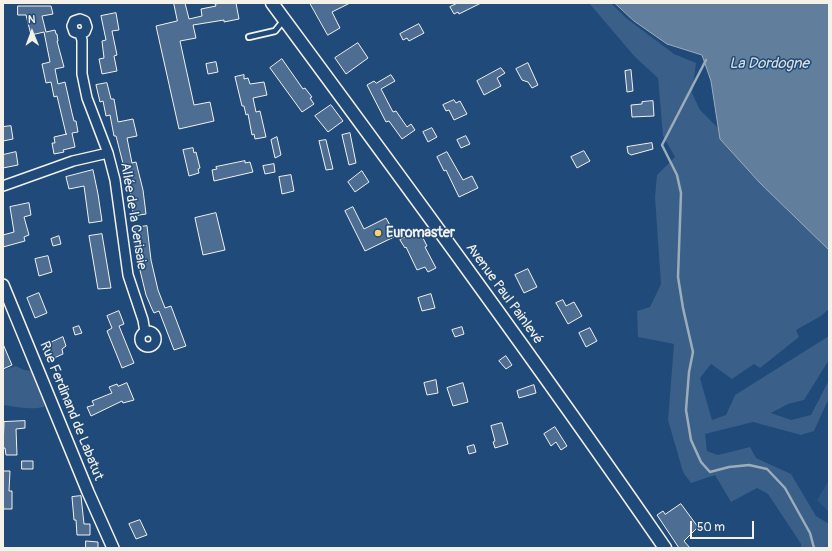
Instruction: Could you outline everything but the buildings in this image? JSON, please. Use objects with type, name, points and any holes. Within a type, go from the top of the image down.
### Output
[{"type":"main road","name":"Avenue Paul Painlevé","points":[[272,3],[471,274],[606,462],[665,548]]},
{"type":"street","name":"Allée de la Cerisaie","points":[[80,34],[82,40],[82,74],[87,98],[108,153],[117,187],[128,275],[143,320],[145,332]]},
{"type":"street","points":[[3,186],[73,161],[108,153]]},
{"type":"street","name":"Rue Ferdinand de Labatut","points":[[3,285],[88,492],[113,548]]},
{"type":"lane","points":[[249,37],[275,31],[284,20]]},
{"type":"shaded area","points":[[589,3],[611,3],[626,18],[674,54],[696,63],[692,93],[700,110],[747,157],[829,246],[829,309],[821,316],[796,330],[799,337],[760,368],[754,364],[732,379],[711,364],[700,378],[712,420],[726,415],[735,395],[829,336],[829,360],[804,400],[788,404],[771,413],[791,420],[811,415],[829,380],[829,398],[814,431],[801,435],[753,422],[705,434],[707,451],[718,455],[750,447],[756,458],[791,474],[816,516],[829,524],[829,548],[801,548],[801,544],[768,494],[757,488],[731,502],[715,475],[691,483],[683,472],[668,420],[674,344],[638,337],[637,311],[650,307],[661,284],[655,197],[657,175],[675,157],[663,136],[658,78],[635,57]]},
{"type":"shaded area","points":[[16,366],[24,370],[32,371],[45,401],[44,407],[29,408],[3,405],[3,370]]},
{"type":"shaded area","points":[[829,480],[829,512],[817,500]]},
{"type":"water","name":"La Dordogne","points":[[615,3],[829,3],[829,250],[760,183],[720,139],[711,81],[702,55],[667,44],[634,21]]},
{"type":"waterway","points":[[706,60],[662,145],[677,175],[681,193],[678,277],[693,352],[689,372],[686,410],[691,440],[701,462],[710,472],[729,467],[749,465],[767,469],[785,488],[810,533],[814,548]]},
{"type":"place","name":"Euromaster","points":[[378,233]]}]
